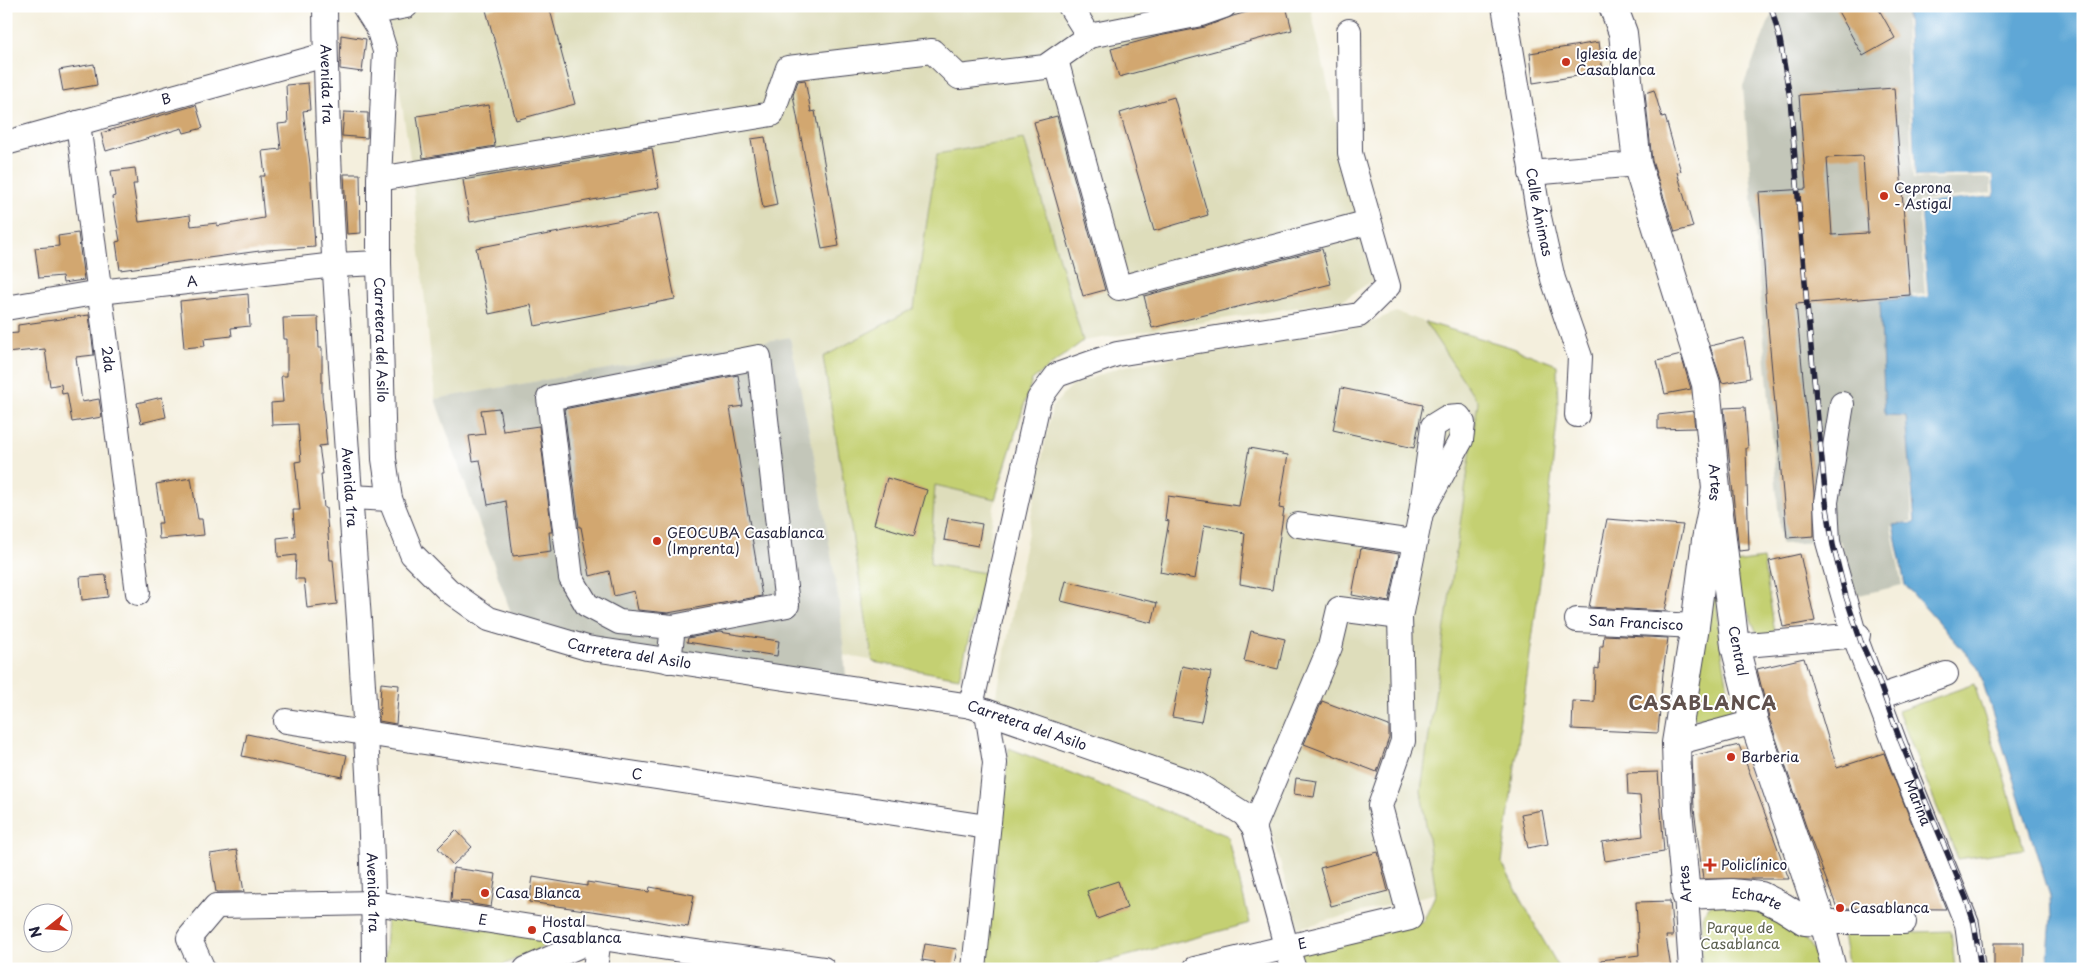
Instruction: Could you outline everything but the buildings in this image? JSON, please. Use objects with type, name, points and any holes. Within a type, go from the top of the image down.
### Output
[{"type":"main road","name":"Artes","points":[[1613,6],[1623,33],[1637,164],[1706,384],[1716,489],[1706,540],[1695,626],[1676,743],[1678,810],[1686,895]]},
{"type":"main road","name":"Central","points":[[1716,489],[1735,646],[1754,722],[1813,921]]},
{"type":"main road","name":"Echarte","points":[[1686,895],[1731,893],[1761,896],[1813,921]]},
{"type":"street","points":[[367,10],[406,6]]},
{"type":"street","points":[[1070,6],[1089,36]]},
{"type":"street","points":[[379,179],[772,114],[788,68],[932,51],[958,78],[1045,67],[1089,36],[1202,14],[1224,6]]},
{"type":"street","name":"Calle Ánimas","points":[[1504,6],[1539,217],[1553,278],[1580,358],[1577,415]]},
{"type":"street","name":"Avenida 1ra","points":[[327,10],[325,55],[335,265],[366,734],[374,903],[374,969]]},
{"type":"street","name":"Carretera del Asilo","points":[[367,10],[378,28],[386,51],[379,179],[384,459],[390,499],[412,554],[448,590],[489,619],[588,648],[979,709],[1196,784],[1244,814],[1254,827],[1294,969]]},
{"type":"street","points":[[974,969],[995,763],[979,709],[1039,399],[1058,375],[1117,354],[1359,315],[1388,286],[1350,153],[1349,31]]},
{"type":"street","name":"B","points":[[6,143],[325,55]]},
{"type":"street","points":[[1056,60],[1119,288],[1370,222]]},
{"type":"street","name":"2da","points":[[78,123],[138,594]]},
{"type":"street","points":[[1531,173],[1637,164]]},
{"type":"street","name":"A","points":[[6,308],[100,292],[335,265],[379,263]]},
{"type":"street","points":[[759,357],[787,605],[673,627],[618,622],[587,605],[571,578],[549,398],[759,357]]},
{"type":"street","name":"Marina","points":[[1842,404],[1826,502],[1828,542],[1856,636],[1909,781],[1967,924],[1973,969]]},
{"type":"street","points":[[350,497],[390,499]]},
{"type":"street","points":[[1254,827],[1330,647],[1339,609],[1400,617],[1421,513]]},
{"type":"street","points":[[1298,525],[1414,542]]},
{"type":"street","name":"E","points":[[1195,969],[1410,918],[1380,806],[1402,741],[1400,617]]},
{"type":"street","name":"San Francisco","points":[[1577,620],[1695,626]]},
{"type":"street","points":[[669,661],[673,627]]},
{"type":"street","points":[[1735,646],[1856,636]]},
{"type":"street","points":[[1879,697],[1946,674]]},
{"type":"street","name":"C","points":[[286,721],[987,827]]},
{"type":"street","points":[[1676,743],[1754,722]]},
{"type":"street","name":"Artes","points":[[1686,895],[1692,969]]},
{"type":"street","name":"E","points":[[203,969],[190,938],[216,906],[374,903],[599,937],[665,958],[823,969]]},
{"type":"street","points":[[1813,921],[1831,960]]},
{"type":"street","name":"Echarte","points":[[1813,921],[1904,922]]},
{"type":"street","points":[[526,969],[599,937]]},
{"type":"street","points":[[595,969],[599,937]]},
{"type":"shaded area","points":[[387,6],[1310,6],[1372,281],[1343,300],[1083,341],[1032,380],[994,507],[985,574],[959,678],[844,655],[840,608],[818,475],[790,337],[435,399],[411,164]]},
{"type":"shaded area","points":[[1775,6],[1904,6],[1993,175],[1994,196],[1928,297],[1885,415],[1908,416],[1912,521],[1891,526],[1902,585],[1855,596],[1840,541],[1781,544],[1743,86]]},
{"type":"shaded area","points":[[1396,312],[1425,322],[1478,402],[1421,790],[1436,893],[1298,928],[1264,803],[996,699],[1052,407],[1071,386],[1120,367],[1355,328]]},
{"type":"shaded area","name":"GEOCUBA Casablanca (Imprenta)","points":[[790,337],[818,475],[840,608],[847,688],[516,627],[435,399]]},
{"type":"green space","points":[[1024,139],[1083,341],[1032,380],[995,499],[935,485],[930,564],[985,573],[959,678],[873,662],[823,357],[914,308],[937,154]]},
{"type":"green space","points":[[1425,322],[1510,347],[1557,365],[1558,411],[1545,543],[1502,863],[1560,969],[1303,969],[1298,953],[1423,921],[1436,893],[1421,790],[1478,402]]},
{"type":"green space","points":[[1715,554],[1719,634],[1732,714],[1691,719]]},
{"type":"green space","points":[[1763,559],[1775,632],[1764,636],[1756,631],[1727,564]]},
{"type":"green space","points":[[1974,684],[2004,776],[2024,849],[1958,859],[1898,711]]},
{"type":"green space","points":[[1009,748],[1228,836],[1250,923],[1079,969],[984,969]]},
{"type":"green space","name":"Parque de Casablanca","points":[[1743,903],[1791,926],[1808,943],[1821,969],[1702,969],[1702,916],[1710,905]]},
{"type":"green space","points":[[387,915],[558,940],[494,969],[384,969]]},
{"type":"green space","points":[[1951,931],[1955,969],[1849,969],[1843,934]]},
{"type":"water","points":[[1904,6],[2083,6],[2083,969],[2047,969],[2051,918],[2050,896],[1978,667],[1905,585],[1893,525],[1915,523],[1906,416],[1885,415],[1880,301],[1928,296],[1920,203],[1994,196],[1993,175],[1915,177],[1907,12]]},
{"type":"pier","points":[[1905,20],[1907,20],[1915,177],[1993,175],[1994,196],[1920,203],[1928,297],[1913,298],[1912,295],[1925,294],[1918,201],[1991,193],[1991,178],[1913,179]]},
{"type":"railway","points":[[1771,6],[1780,40],[1790,98],[1807,306],[1826,502],[1833,545],[1846,597],[1861,642],[1878,679],[1900,740],[1966,898],[1974,923],[1981,969]]},
{"type":"place","name":"Iglesia de Casablanca","points":[[1566,62]]},
{"type":"place","name":"Ceprona - Astigal","points":[[1884,196]]},
{"type":"place","name":"GEOCUBA Casablanca (Imprenta)","points":[[657,541]]},
{"type":"place","name":"Barberia","points":[[1731,757]]},
{"type":"place","name":"Policlínico","points":[[1710,865]]},
{"type":"place","name":"Casa Blanca","points":[[485,893]]},
{"type":"place","name":"Casablanca","points":[[1840,908]]},
{"type":"place","name":"Hostal Casablanca","points":[[532,930]]},
{"type":"district","name":"CASABLANCA","points":[[1703,703]]}]
